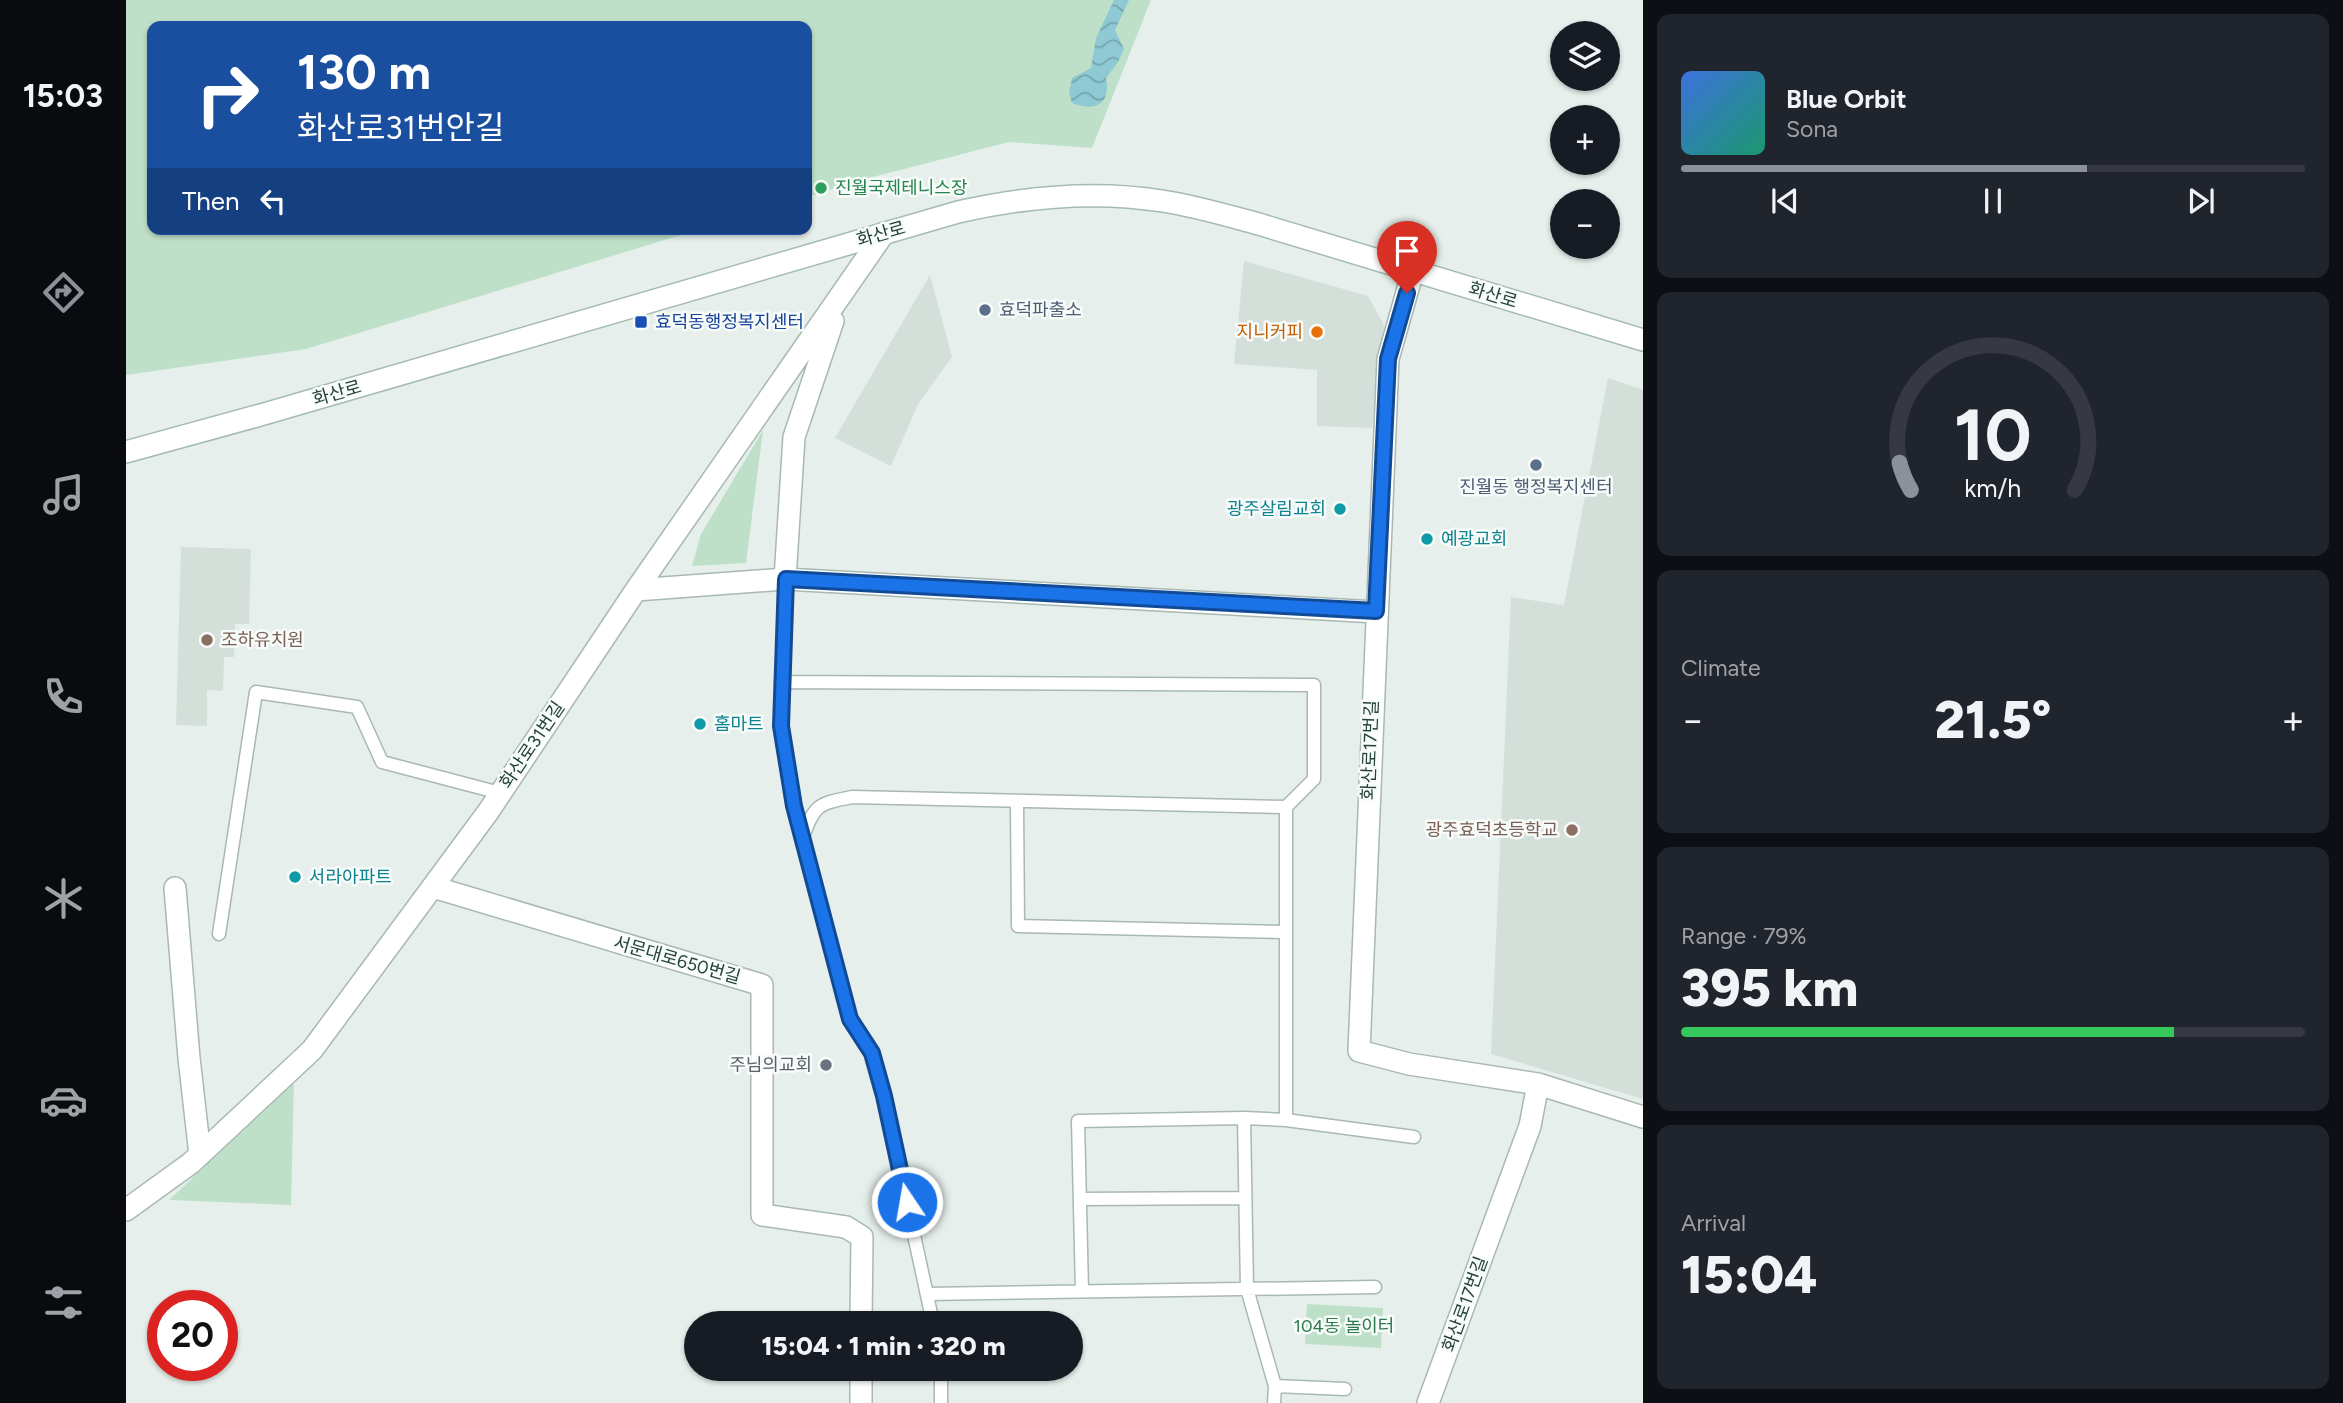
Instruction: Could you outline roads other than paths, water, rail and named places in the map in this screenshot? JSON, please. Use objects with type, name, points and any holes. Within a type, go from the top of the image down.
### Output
[{"type":"street","name":"화산로","points":[[126,452],[276,411],[884,233],[1000,203],[1037,198],[1120,198],[1160,201],[1204,210],[1643,340]]},
{"type":"street","name":"화산로31번길","points":[[126,1210],[200,1155],[312,1049],[500,793],[636,590],[884,233]]},
{"type":"street","name":"화산로17번길","points":[[1413,271],[1388,359],[1359,1051],[1409,1064],[1538,1084],[1643,1117]]},
{"type":"street","points":[[786,579],[794,437],[843,293]]},
{"type":"street","points":[[636,590],[786,579],[1376,611]]},
{"type":"street","name":"서문대로650번길","points":[[433,887],[762,985],[762,1215],[846,1227],[862,1237],[862,1311]]},
{"type":"street","points":[[176,888],[188,1058],[200,1155]]},
{"type":"street","name":"화산로17번길","points":[[1429,1403],[1530,1126],[1538,1084]]},
{"type":"street","points":[[861,1381],[861,1403]]},
{"type":"lane","points":[[786,579],[781,682],[783,738],[794,806],[850,1019],[872,1053],[884,1096],[931,1311]]},
{"type":"lane","points":[[781,682],[1314,685],[1314,779],[1286,807],[1286,1120]]},
{"type":"lane","points":[[219,934],[257,692],[357,707],[382,762],[500,793]]},
{"type":"lane","points":[[802,839],[813,811],[826,802],[852,797],[1017,803],[1286,807]]},
{"type":"lane","points":[[1017,803],[1018,926],[1285,932]]},
{"type":"lane","points":[[1082,1291],[1078,1121],[1244,1118],[1286,1120],[1414,1137]]},
{"type":"lane","points":[[1244,1118],[1247,1289],[1275,1386],[1274,1403]]},
{"type":"lane","points":[[1080,1199],[1245,1198]]},
{"type":"lane","points":[[928,1294],[1375,1287]]},
{"type":"lane","points":[[941,1381],[941,1403]]},
{"type":"lane","points":[[1275,1386],[1345,1389]]},
{"type":"water","points":[[1114,0],[1129,0],[1115,30],[1124,49],[1106,78],[1104,100],[1094,106],[1080,106],[1072,103],[1069,93],[1072,78],[1091,68],[1096,38]]},
{"type":"place","name":"진월국제테니스장","points":[[821,188]]},
{"type":"place","name":"효덕파출소","points":[[985,310]]},
{"type":"place","name":"효덕동행정복지센터","points":[[641,322]]},
{"type":"place","name":"지니커피","points":[[1317,332]]},
{"type":"place","name":"진월동 행정복지센터","points":[[1536,465]]},
{"type":"place","name":"광주살림교회","points":[[1340,509]]},
{"type":"place","name":"예광교회","points":[[1427,539]]},
{"type":"place","name":"조하유치원","points":[[207,640]]},
{"type":"place","name":"홈마트","points":[[700,724]]},
{"type":"place","name":"광주효덕초등학교","points":[[1572,830]]},
{"type":"place","name":"서라아파트","points":[[295,877]]},
{"type":"place","name":"주님의교회","points":[[826,1065]]},
{"type":"park label","name":"104동 놀이터","points":[[1344,1326]]}]
